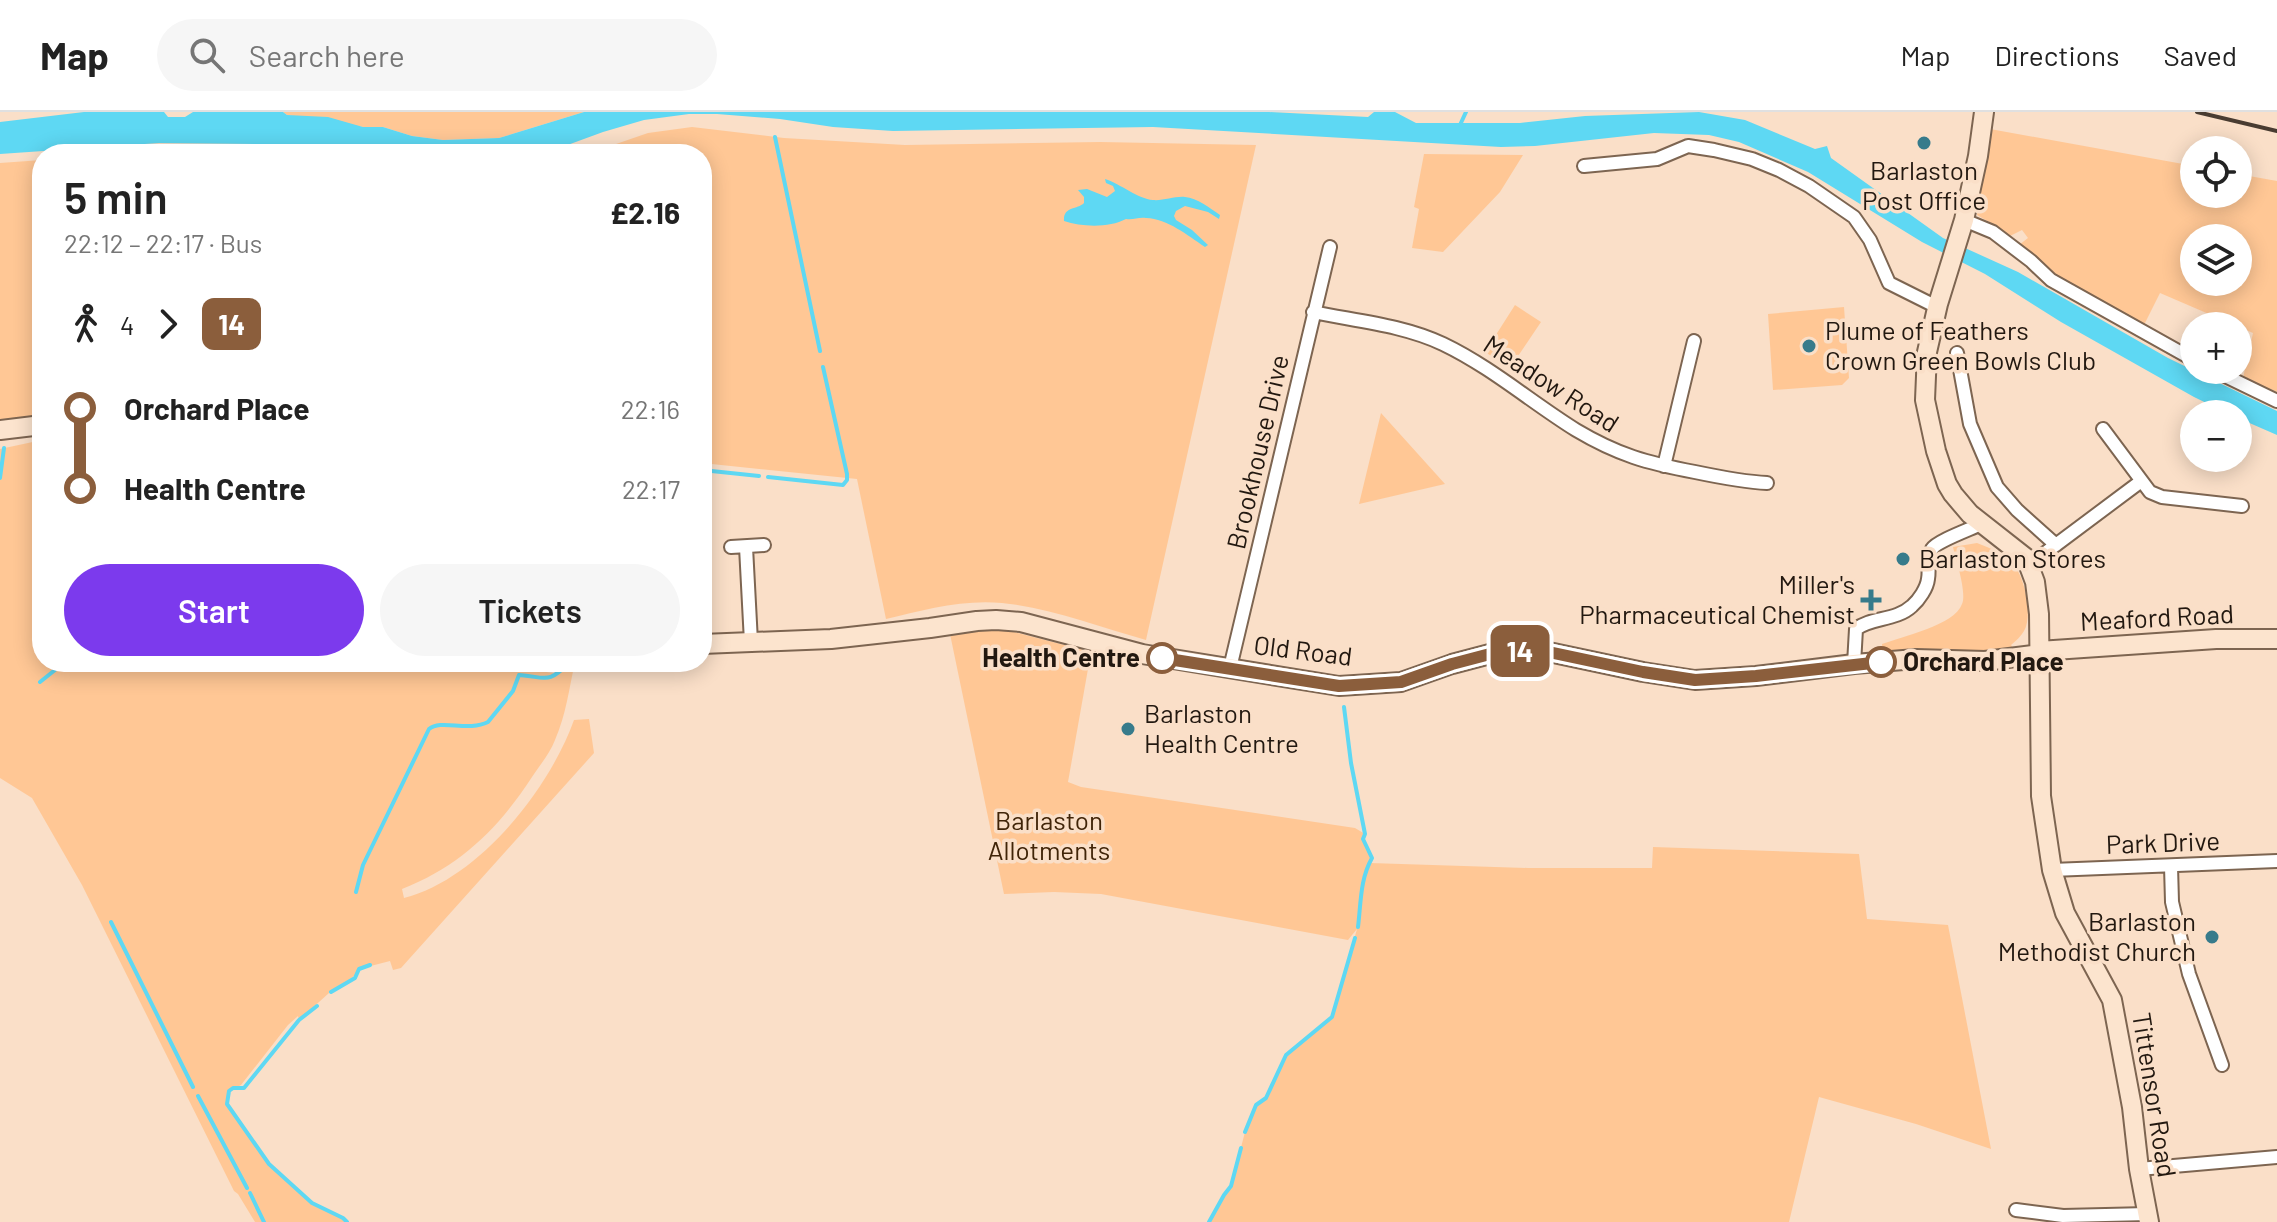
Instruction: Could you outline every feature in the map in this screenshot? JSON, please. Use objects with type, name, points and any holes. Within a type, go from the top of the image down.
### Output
[{"type":"street","points":[[1984,112],[1964,220],[1937,307],[1925,368],[1929,426],[1947,484],[1964,508],[2018,550],[2029,565],[2140,482]]},
{"type":"street","points":[[1584,166],[1657,159],[1688,146],[1739,156],[1779,170],[1854,217],[1870,240],[1889,283],[1937,307]]},
{"type":"street","points":[[1964,220],[1993,232],[2051,280],[2180,352]]},
{"type":"street","name":"Brookhouse Drive","points":[[1230,668],[1330,247]]},
{"type":"street","name":"Meadow Road","points":[[1313,312],[1411,332],[1439,342],[1495,373],[1573,428],[1641,461],[1739,481],[1767,483]]},
{"type":"street","points":[[1664,466],[1694,341]]},
{"type":"street","points":[[1957,353],[1970,424],[1997,487],[2056,545]]},
{"type":"street","points":[[2242,384],[2277,401]]},
{"type":"street","points":[[0,430],[32,426]]},
{"type":"street","points":[[2103,429],[2150,492],[2162,497],[2242,506]]},
{"type":"street","points":[[1854,664],[1856,629],[1892,618],[1912,607],[1927,583],[1932,549],[1938,543],[1981,524]]},
{"type":"street","points":[[731,547],[764,545]]},
{"type":"street","points":[[746,547],[751,642]]},
{"type":"street","name":"Tittensor Road","points":[[2029,565],[2037,595],[2041,796],[2052,870],[2065,913],[2112,1000],[2148,1218]]},
{"type":"street","name":"Old Road","points":[[712,644],[831,639],[996,620],[1021,622],[1142,654],[1339,686],[1401,682],[1452,664],[1490,654],[1518,651],[1544,651],[1695,680],[1916,659],[2006,660],[2039,653]]},
{"type":"street","name":"Meaford Road","points":[[2039,653],[2216,639],[2277,639]]},
{"type":"street","name":"Park Drive","points":[[2052,870],[2277,861]]},
{"type":"street","points":[[2171,866],[2172,902],[2189,974],[2222,1065]]},
{"type":"street","points":[[2139,1169],[2277,1157]]},
{"type":"street","points":[[2016,1210],[2063,1216],[2148,1218]]},
{"type":"green space","points":[[283,112],[584,112],[499,138],[443,140],[412,136],[383,127],[363,127]]},
{"type":"green space","points":[[692,127],[784,138],[905,145],[1100,142],[1256,145],[1146,640],[1057,613],[1002,603],[958,604],[886,619],[857,479],[712,464],[712,144],[616,144],[648,133]]},
{"type":"green space","points":[[1990,129],[2180,163],[2180,208],[2252,208],[2252,177],[2277,181],[2277,392],[2252,382],[2252,312],[2204,312],[2160,293],[2142,329],[2050,275],[2019,245],[2028,238],[2022,230],[2008,237],[1977,215]]},
{"type":"green space","points":[[1424,154],[1523,155],[1500,192],[1443,252],[1412,248],[1419,209],[1414,207]]},
{"type":"green space","points":[[32,161],[32,418],[0,420],[0,163]]},
{"type":"green space","points":[[1515,305],[1541,322],[1510,368],[1485,352]]},
{"type":"green space","name":"Plume of Feathers Crown Green Bowls Club","points":[[1844,307],[1849,378],[1842,385],[1773,390],[1768,314]]},
{"type":"green space","points":[[1381,413],[1445,484],[1359,504]]},
{"type":"green space","points":[[32,442],[32,672],[547,672],[553,673],[552,677],[558,672],[573,672],[555,740],[519,796],[491,829],[460,857],[402,889],[404,898],[432,888],[458,872],[484,852],[507,828],[547,775],[574,720],[589,719],[594,753],[401,968],[393,970],[390,961],[359,969],[299,1020],[298,1016],[288,1025],[241,1085],[229,1091],[228,1104],[269,1164],[312,1203],[347,1222],[255,1222],[234,1191],[82,885],[32,798],[0,778],[0,449]]},
{"type":"green space","points":[[1977,543],[2006,558],[2014,565],[2021,579],[2028,616],[2024,631],[2011,645],[2014,649],[2001,653],[1883,655],[1882,644],[1939,624],[1957,611],[1962,604],[1963,592],[1953,547]]},
{"type":"green space","name":"Barlaston Allotments","points":[[987,629],[1014,632],[1091,652],[1068,782],[1081,787],[1355,828],[1365,834],[1363,839],[1372,858],[1370,863],[1652,868],[1653,847],[1859,854],[1867,919],[1948,925],[1991,1149],[1819,1097],[1789,1222],[1209,1222],[1231,1186],[1245,1132],[1256,1105],[1266,1098],[1286,1055],[1332,1017],[1357,929],[1348,940],[1101,894],[1004,894],[950,634]]},
{"type":"water","points":[[84,112],[164,112],[168,117],[185,117],[193,112],[283,112],[287,115],[328,117],[363,127],[383,127],[412,136],[443,140],[499,138],[584,112],[1269,112],[1368,117],[1374,112],[1395,112],[1416,123],[1520,123],[1585,116],[1699,112],[1745,120],[1815,149],[1827,146],[1831,158],[1943,238],[2018,272],[2180,364],[2180,384],[2221,384],[2277,411],[2277,435],[2252,424],[2252,400],[2200,400],[2194,397],[2061,322],[1985,274],[1922,242],[1808,172],[1739,142],[1709,135],[1654,133],[1501,147],[1153,127],[893,131],[780,119],[689,114],[644,120],[570,144],[32,144],[32,152],[0,154],[0,122]]},
{"type":"water","points":[[1105,179],[1147,199],[1185,197],[1208,206],[1220,215],[1219,219],[1208,212],[1185,206],[1174,216],[1208,245],[1205,247],[1177,228],[1154,219],[1126,219],[1095,226],[1064,221],[1068,211],[1084,203],[1084,197],[1078,190],[1087,189],[1107,197],[1115,191]]},
{"type":"waterway","points":[[1460,125],[1466,112]]},
{"type":"waterway","points":[[775,137],[820,351]]},
{"type":"waterway","points":[[768,477],[843,485],[847,480],[823,367]]},
{"type":"waterway","points":[[0,478],[4,448]]},
{"type":"waterway","points":[[712,471],[759,476]]},
{"type":"waterway","points":[[40,682],[52,672]]},
{"type":"waterway","points":[[356,892],[363,865],[429,729],[440,725],[472,726],[488,722],[513,691],[519,675],[541,678],[558,672]]},
{"type":"waterway","points":[[1344,707],[1365,834],[1363,839],[1372,858],[1363,883],[1358,927]]},
{"type":"waterway","points":[[111,922],[193,1087]]},
{"type":"waterway","points":[[1245,1132],[1256,1105],[1266,1098],[1286,1055],[1332,1017],[1355,938]]},
{"type":"waterway","points":[[331,992],[355,978],[359,969],[370,965]]},
{"type":"waterway","points":[[317,1006],[299,1020],[244,1088],[229,1091],[227,1104],[269,1164],[312,1203],[347,1222]]},
{"type":"waterway","points":[[198,1096],[247,1188]]},
{"type":"waterway","points":[[1209,1222],[1231,1186],[1241,1148]]},
{"type":"waterway","points":[[250,1193],[264,1222]]},
{"type":"railway","points":[[2197,112],[2277,131]]},
{"type":"bus line","name":"14","points":[[1162,658],[1339,686],[1401,682],[1452,664],[1490,654],[1518,651],[1544,651],[1695,680],[1881,662]]},
{"type":"place","name":"Barlaston Post Office","points":[[1924,143]]},
{"type":"place","name":"Plume of Feathers Crown Green Bowls Club","points":[[1809,346]]},
{"type":"place","name":"Barlaston Stores","points":[[1903,559]]},
{"type":"place","name":"Miller's Pharmaceutical Chemist","points":[[1871,600]]},
{"type":"place","name":"Health Centre","points":[[1162,658]]},
{"type":"place","name":"Orchard Place","points":[[1881,662]]},
{"type":"place","name":"Barlaston Health Centre","points":[[1128,729]]},
{"type":"place","name":"Barlaston Methodist Church","points":[[2212,937]]}]
